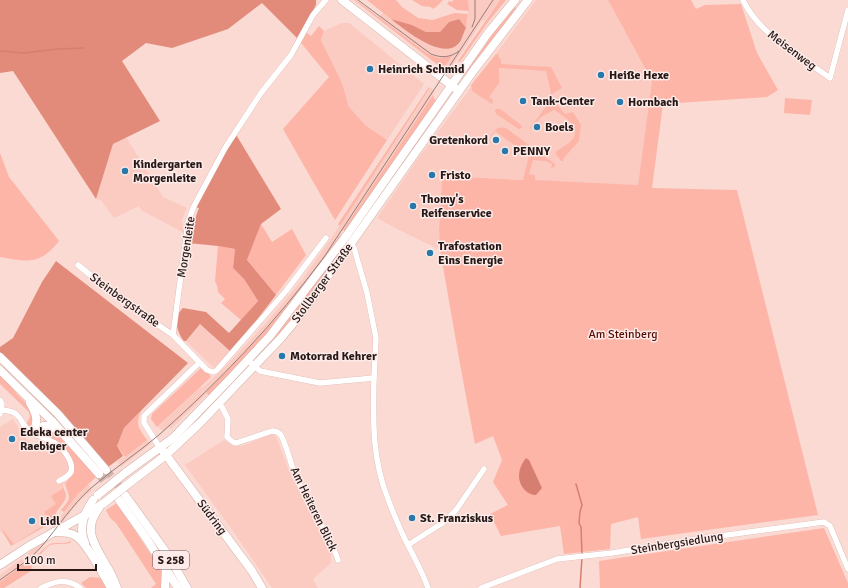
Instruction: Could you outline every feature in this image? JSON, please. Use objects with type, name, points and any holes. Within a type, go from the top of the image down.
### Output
[{"type":"main road","points":[[342,0],[458,91]]},
{"type":"main road","name":"Stollberger Straße","points":[[82,515],[95,498],[173,438],[270,336],[343,241],[496,22],[515,0]]},
{"type":"main road","name":"Stollberger Straße","points":[[0,565],[82,515],[103,504],[166,455],[219,404],[282,338],[351,244],[458,91],[508,24],[528,0]]},
{"type":"main road","points":[[0,357],[58,414],[102,472],[0,370]]},
{"type":"main road","points":[[25,394],[32,405],[37,418],[35,433]]},
{"type":"main road","points":[[35,433],[45,426],[55,428],[66,437]]},
{"type":"main road","name":"Südring","points":[[160,448],[252,571],[262,588]]},
{"type":"main road","name":"S 258","points":[[178,588],[122,498],[164,550],[188,588]]},
{"type":"main road","points":[[91,528],[94,517],[103,504]]},
{"type":"main road","points":[[82,515],[89,520],[94,544],[111,573],[117,588]]},
{"type":"main road","points":[[82,515],[82,535],[87,548],[111,588]]},
{"type":"main road","points":[[54,532],[76,536],[87,548]]},
{"type":"main road","name":"S 258","points":[[165,588],[166,568]]},
{"type":"street","name":"Morgenleite","points":[[173,335],[188,222],[194,206],[218,160],[246,116],[261,93],[291,55],[313,15],[326,0]]},
{"type":"street","name":"Meisenweg","points":[[742,0],[749,11],[775,39],[830,78],[848,10]]},
{"type":"street","name":"Stollberger Straße","points":[[199,362],[211,372],[216,371],[286,291],[326,238]]},
{"type":"street","points":[[351,244],[354,248],[367,293],[376,338],[373,420],[376,455],[388,498],[428,588]]},
{"type":"street","name":"Steinbergstraße","points":[[78,265],[117,297],[173,335]]},
{"type":"street","points":[[160,448],[144,423],[144,416],[199,362],[173,335]]},
{"type":"street","points":[[248,360],[260,371],[320,382],[374,378]]},
{"type":"street","points":[[0,400],[2,404],[1,412],[9,411],[19,416],[26,427],[61,448],[68,459],[71,468],[67,477],[59,481]]},
{"type":"street","name":"Am Heiteren Blick","points":[[219,404],[228,419],[227,437],[233,442],[272,431],[276,431],[282,436],[304,496],[332,544],[338,560]]},
{"type":"street","points":[[408,545],[444,522],[456,510],[484,469]]},
{"type":"street","name":"Steinbergsiedlung","points":[[480,588],[557,559],[612,553],[697,538],[824,522],[830,526],[848,569]]},
{"type":"street","points":[[41,588],[51,583],[64,581],[80,588]]},
{"type":"shaded area","points":[[0,0],[316,0],[316,5],[297,38],[262,3],[228,29],[172,48],[146,43],[122,61],[160,121],[113,144],[96,199],[13,71],[0,73]]},
{"type":"shaded area","points":[[468,0],[500,0],[484,21],[482,21],[448,73],[443,69],[452,56],[439,58],[428,54],[379,17],[383,13],[423,42],[438,48],[468,22]]},
{"type":"shaded area","points":[[536,0],[608,0],[652,81],[638,185],[444,176],[442,180],[439,230],[440,250],[377,218],[419,157]]},
{"type":"shaded area","points":[[391,19],[412,25],[426,32],[440,32],[449,22],[459,19],[466,28],[461,40],[455,47],[446,49],[426,43]]},
{"type":"shaded area","name":"Heinrich Schmid","points":[[342,23],[349,23],[424,84],[387,140],[365,125],[349,107],[342,83],[321,40],[324,31]]},
{"type":"shaded area","points":[[431,88],[435,91],[306,283],[268,328],[206,392],[207,394],[171,429],[169,427],[164,431],[161,430],[158,427],[200,387],[202,388],[226,366],[264,325],[302,280]]},
{"type":"shaded area","points":[[235,133],[281,209],[261,224],[247,260],[276,295],[230,351],[200,324],[186,341],[184,341],[179,333],[177,320],[183,308],[206,312],[229,333],[258,301],[244,279],[233,268],[235,249],[188,243],[190,223],[193,224],[199,208],[195,207]]},
{"type":"shaded area","name":"Kindergarten Morgenleite","points":[[126,137],[163,197],[187,208],[182,220],[184,233],[141,210],[139,206],[114,218],[101,200],[96,199],[113,144]]},
{"type":"shaded area","points":[[56,261],[188,363],[124,428],[117,446],[123,456],[108,467],[0,352],[0,347],[13,338],[42,282]]},
{"type":"shaded area","points":[[200,324],[230,351],[215,369],[186,341]]},
{"type":"shaded area","points":[[13,419],[25,438],[39,449],[46,444],[48,440],[56,444],[71,464],[65,484],[63,483],[50,521],[14,544],[3,530],[0,532],[0,427]]},
{"type":"shaded area","points":[[271,434],[276,436],[288,468],[331,547],[331,563],[313,579],[318,588],[272,588],[185,465],[224,440],[233,446],[242,446]]},
{"type":"shaded area","points":[[147,440],[150,444],[121,467],[117,461],[125,457]]},
{"type":"shaded area","points":[[526,458],[529,460],[542,488],[536,495],[532,495],[526,491],[519,479],[520,469]]},
{"type":"shaded area","points":[[88,484],[92,490],[82,498],[59,526],[50,530],[78,494]]},
{"type":"shaded area","points":[[48,540],[30,559],[0,582],[0,575],[36,546]]},
{"type":"green space","points":[[354,0],[428,54],[439,58],[452,56],[443,69]]},
{"type":"green space","points":[[367,0],[396,0],[402,7],[418,18],[433,20],[454,13],[468,14],[466,28],[459,19],[449,22],[440,32],[426,32],[412,25],[391,19]]},
{"type":"green space","points":[[412,0],[443,0],[432,9],[431,7],[422,6]]},
{"type":"green space","points":[[453,0],[468,0],[469,11],[457,10],[447,4],[449,1],[452,2]]},
{"type":"green space","points":[[500,0],[506,0],[488,22],[460,62],[458,61]]},
{"type":"green space","name":"Am Steinberg","points":[[608,0],[691,0],[696,9],[705,5],[741,4],[757,53],[778,90],[767,97],[663,104],[652,188],[737,190],[818,515],[641,539],[638,517],[611,524],[610,549],[564,554],[560,526],[501,536],[490,514],[508,505],[493,482],[502,460],[493,436],[475,444],[440,250],[439,230],[442,180],[444,176],[523,180],[529,156],[495,131],[490,136],[493,132],[497,129],[503,127],[555,164],[555,167],[551,168],[552,164],[545,161],[533,160],[529,174],[535,175],[535,180],[638,185],[652,81]]},
{"type":"green space","points":[[514,6],[516,9],[466,76],[464,75],[483,48],[491,33]]},
{"type":"green space","points":[[319,26],[324,31],[321,40],[342,83],[349,107],[365,125],[387,140],[335,220],[283,129],[329,77],[297,38],[302,29],[311,36]]},
{"type":"green space","points":[[496,54],[499,55],[498,57],[501,59],[501,64],[551,67],[562,88],[552,94],[558,106],[565,114],[573,112],[581,125],[579,141],[563,159],[564,161],[561,161],[556,152],[569,143],[575,133],[572,124],[568,120],[554,110],[541,117],[531,129],[530,128],[550,101],[551,92],[546,71],[499,68],[499,83],[489,97],[493,100],[492,104],[472,91],[471,85]]},
{"type":"green space","points":[[429,87],[430,88],[340,226],[338,224]]},
{"type":"green space","points":[[433,95],[434,99],[437,101],[346,232],[343,230]]},
{"type":"green space","points":[[785,98],[812,100],[810,115],[784,113]]},
{"type":"green space","points":[[496,109],[500,109],[521,125],[522,128],[517,128],[496,114]]},
{"type":"green space","points":[[0,153],[9,177],[59,241],[52,249],[39,258],[33,260],[18,260],[0,257]]},
{"type":"green space","points":[[261,224],[272,242],[292,229],[306,255],[276,295],[247,260]]},
{"type":"green space","points":[[340,235],[342,237],[263,339],[209,396],[206,392],[277,317],[310,277]]},
{"type":"green space","points":[[349,238],[351,240],[306,304],[279,336],[254,362]]},
{"type":"green space","points":[[218,246],[235,249],[233,268],[244,279],[258,301],[241,320],[221,303],[225,299],[218,292],[215,282]]},
{"type":"green space","points":[[201,368],[211,377],[157,427],[151,419],[152,414]]},
{"type":"green space","points":[[0,373],[17,394],[34,411],[32,428],[28,426],[27,423],[30,417],[29,412],[0,384]]},
{"type":"green space","points":[[141,411],[138,423],[147,440],[125,457],[117,446],[124,428]]},
{"type":"green space","points":[[41,428],[52,429],[97,476],[78,494],[64,512],[61,510],[69,498],[65,484],[70,477],[73,463],[41,433]]},
{"type":"green space","points":[[63,482],[63,487],[66,494],[65,500],[51,523],[11,546],[2,531],[3,530],[14,544],[50,521],[44,512],[56,504],[51,496],[62,489]]},
{"type":"green space","points":[[117,503],[162,573],[163,588],[151,588],[156,584],[116,523],[110,518],[106,510]]},
{"type":"green space","points":[[824,528],[848,583],[848,588],[600,588],[599,561]]},
{"type":"green space","points":[[71,540],[68,544],[50,545],[32,564],[31,571],[4,588],[0,588],[0,582],[28,561],[32,562],[47,546],[53,543],[66,543]]},
{"type":"green space","points":[[90,577],[101,578],[109,588],[86,588],[81,583]]},
{"type":"waterway","points":[[0,51],[24,53],[57,49],[84,48]]},
{"type":"waterway","points":[[576,484],[582,505],[579,523],[581,527],[582,554]]},
{"type":"waterway","points":[[580,588],[582,557]]},
{"type":"tunnel","points":[[106,470],[125,494]]},
{"type":"tunnel","points":[[99,474],[118,499]]},
{"type":"tram line","points":[[358,0],[431,54],[445,57],[459,51]]},
{"type":"tram line","points":[[472,27],[475,19],[475,0]]},
{"type":"tram line","points":[[0,580],[38,551],[71,509],[91,488],[160,434],[226,372],[287,305],[324,257],[493,0]]},
{"type":"place","name":"Heinrich Schmid","points":[[370,69]]},
{"type":"place","name":"Heiße Hexe","points":[[601,75]]},
{"type":"place","name":"Tank-Center","points":[[523,101]]},
{"type":"place","name":"Hornbach","points":[[620,102]]},
{"type":"place","name":"Boels","points":[[537,127]]},
{"type":"place","name":"Gretenkord","points":[[496,140]]},
{"type":"place","name":"PENNY","points":[[505,151]]},
{"type":"place","name":"Kindergarten Morgenleite","points":[[125,171]]},
{"type":"place","name":"Fristo","points":[[432,175]]},
{"type":"place","name":"Thomy's Reifenservice","points":[[413,206]]},
{"type":"place","name":"Trafostation Eins Energie","points":[[430,253]]},
{"type":"place","name":"Motorrad Kehrer","points":[[282,356]]},
{"type":"place","name":"Edeka center Raebiger","points":[[12,439]]},
{"type":"place","name":"St. Franziskus","points":[[412,518]]},
{"type":"place","name":"Lidl","points":[[32,521]]}]
